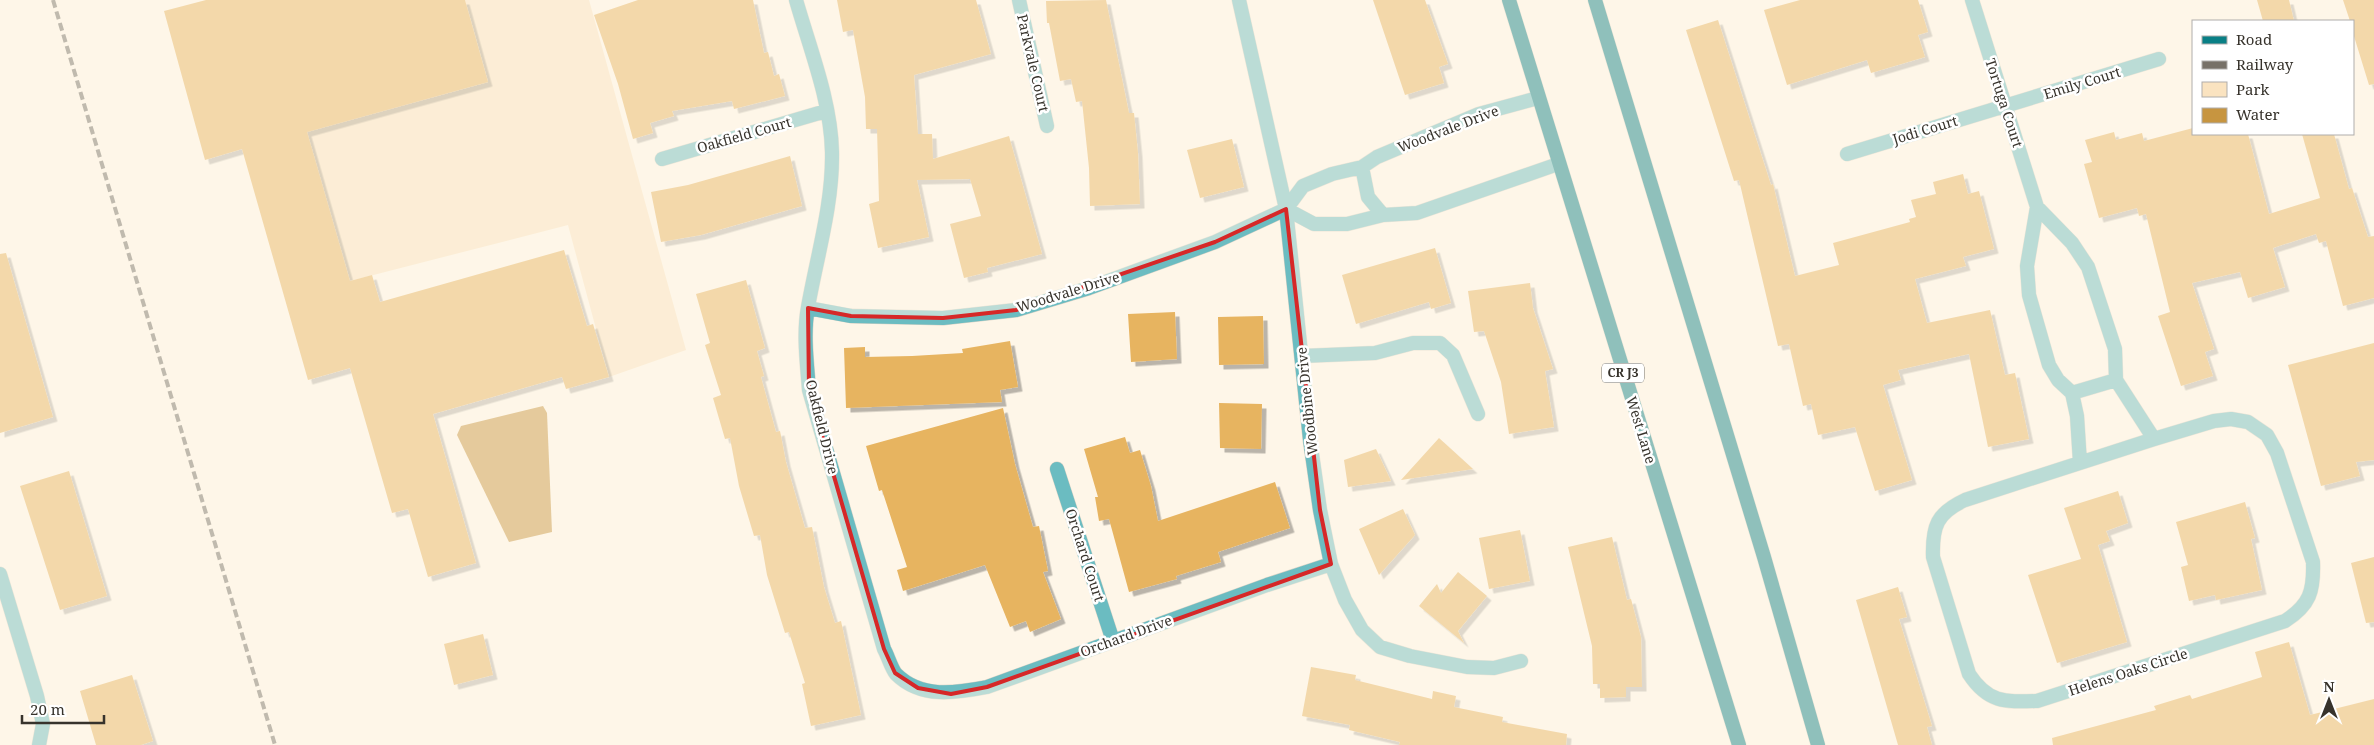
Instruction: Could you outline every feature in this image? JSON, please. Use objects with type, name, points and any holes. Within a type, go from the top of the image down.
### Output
[{"type":"main road","name":"West Lane","points":[[1509,0],[1558,164],[1739,745]]},
{"type":"main road","points":[[1596,0],[1764,557],[1818,745]]},
{"type":"street","name":"Oakfield Drive","points":[[796,0],[826,111],[832,151],[829,196],[808,308],[806,350],[809,390],[884,649],[895,673],[918,688]]},
{"type":"street","name":"Parkvale Court","points":[[1019,0],[1047,126]]},
{"type":"street","name":"Woodbine Drive","points":[[1239,0],[1286,209],[1310,440],[1320,510],[1331,564],[1345,600],[1362,630],[1380,647],[1410,656],[1467,667],[1494,668],[1521,661]]},
{"type":"street","name":"Tortuga Court","points":[[1972,0],[2037,206],[2072,243],[2088,267],[2115,349],[2116,380]]},
{"type":"street","name":"Emily Court","points":[[2004,106],[2159,59]]},
{"type":"street","name":"Woodvale Drive","points":[[808,308],[851,316],[943,318],[1016,310],[1089,288],[1215,242],[1286,209],[1303,186],[1332,174],[1362,167],[1377,157],[1479,114],[1538,98]]},
{"type":"street","name":"Jodi Court","points":[[1847,154],[2004,106]]},
{"type":"street","name":"Oakfield Court","points":[[662,159],[826,111]]},
{"type":"street","points":[[1286,209],[1314,224],[1348,224],[1383,215],[1417,213],[1558,164]]},
{"type":"street","points":[[1362,167],[1368,197],[1383,215]]},
{"type":"street","name":"Tortuga Court","points":[[2037,206],[2027,266],[2029,295],[2049,364],[2058,380],[2072,393]]},
{"type":"street","points":[[1302,356],[1375,352],[1413,343],[1440,343],[1453,355],[1478,414]]},
{"type":"street","points":[[2080,463],[2077,416],[2072,393],[2116,380],[2154,439]]},
{"type":"street","name":"Helens Oaks Circle","points":[[2230,419],[2248,422],[2267,434],[2277,453],[2312,562],[2313,580],[2310,595],[2299,612],[2285,621],[2267,627],[2037,701],[2011,702],[1992,698],[1978,687],[1969,674],[1934,557],[1932,539],[1938,520],[1948,508],[1965,500],[2080,463],[2214,421],[2230,419]]},
{"type":"street","name":"Orchard Court","points":[[1057,469],[1113,641]]},
{"type":"street","name":"Orchard Drive","points":[[918,688],[951,694],[987,687],[1267,585],[1331,564]]},
{"type":"street","points":[[0,574],[39,705],[43,724],[40,745]]},
{"type":"highlighted area","points":[[1286,209],[1320,510],[1331,564],[987,687],[951,694],[918,688],[895,673],[884,649],[809,390],[808,308],[851,316],[943,318],[1016,310],[1215,242]]},
{"type":"green space","points":[[465,0],[589,0],[686,350],[609,377],[568,225],[350,281],[305,132],[488,82]]},
{"type":"water","points":[[543,406],[547,413],[552,532],[509,542],[457,435],[461,426]]},
{"type":"building","points":[[206,0],[465,0],[488,82],[307,132],[350,281],[372,275],[380,302],[564,250],[587,326],[593,324],[609,377],[566,389],[562,377],[433,414],[476,563],[428,577],[408,509],[392,513],[350,368],[308,380],[242,149],[205,160],[164,11]]},
{"type":"building","points":[[638,0],[753,0],[764,53],[768,52],[774,76],[779,74],[785,96],[734,109],[732,101],[672,111],[674,116],[650,123],[653,133],[633,139],[618,84],[594,15]]},
{"type":"building","points":[[837,0],[976,0],[991,54],[914,75],[918,134],[932,134],[933,159],[1009,136],[1042,254],[987,268],[988,272],[964,278],[950,224],[981,216],[970,179],[917,180],[929,237],[878,248],[869,204],[879,201],[877,129],[866,129],[865,97],[853,30],[843,32]]},
{"type":"building","points":[[1106,0],[1129,113],[1134,113],[1140,204],[1090,206],[1089,168],[1082,101],[1076,102],[1071,79],[1060,81],[1049,23],[1047,23],[1046,1]]},
{"type":"building","points":[[1373,0],[1425,0],[1448,64],[1439,67],[1444,83],[1405,95]]},
{"type":"building","points":[[1800,0],[1918,0],[1928,32],[1918,35],[1925,57],[1871,73],[1867,60],[1787,85],[1764,10]]},
{"type":"building","points":[[2257,0],[2289,0],[2294,20],[2263,20]]},
{"type":"building","points":[[2343,0],[2374,0],[2374,84],[2369,85],[2354,36],[2354,20],[2350,20]]},
{"type":"building","points":[[1718,20],[1771,185],[1773,184],[1795,276],[1839,265],[1833,243],[1910,222],[1909,219],[1916,217],[1911,200],[1936,194],[1933,182],[1963,174],[1968,194],[1979,191],[1994,249],[1963,257],[1966,266],[1915,279],[1927,323],[1990,310],[2005,375],[2015,373],[2029,439],[1988,447],[1969,354],[1898,370],[1901,380],[1883,385],[1912,480],[1875,491],[1855,427],[1818,435],[1811,404],[1803,406],[1789,344],[1778,346],[1739,180],[1734,181],[1686,30]]},
{"type":"building","points":[[2192,128],[2192,135],[2248,135],[2269,214],[2320,198],[2302,135],[2334,135],[2349,189],[2352,188],[2368,237],[2374,236],[2374,298],[2343,306],[2326,241],[2319,243],[2316,234],[2273,248],[2285,287],[2248,298],[2240,272],[2192,283],[2214,349],[2205,352],[2213,376],[2181,386],[2158,316],[2170,312],[2146,214],[2139,216],[2137,208],[2099,218],[2084,164],[2092,162],[2085,140],[2114,132],[2116,140],[2142,133],[2144,141]]},
{"type":"building","points":[[1232,139],[1244,187],[1200,198],[1187,150]]},
{"type":"building","points":[[790,156],[802,206],[701,235],[661,242],[651,192],[688,185]]},
{"type":"building","points":[[1435,248],[1451,303],[1431,309],[1429,302],[1356,324],[1342,275]]},
{"type":"building","points":[[6,253],[53,417],[0,433],[0,254]]},
{"type":"building","points":[[746,280],[765,348],[757,351],[764,376],[761,377],[776,432],[780,431],[786,462],[805,528],[812,527],[824,587],[835,623],[841,621],[861,715],[811,726],[802,684],[805,683],[789,632],[785,633],[767,575],[760,535],[754,536],[739,486],[730,438],[725,439],[713,398],[721,395],[705,345],[710,343],[696,294]]},
{"type":"building","points":[[1530,283],[1533,308],[1553,369],[1545,371],[1554,427],[1509,434],[1501,382],[1484,331],[1474,332],[1468,291]]},
{"type":"building","points":[[1175,312],[1177,359],[1131,362],[1128,314]]},
{"type":"building","points":[[1263,316],[1264,364],[1219,365],[1218,317]]},
{"type":"building","points":[[1010,341],[1018,387],[1000,390],[1002,402],[846,408],[844,348],[865,347],[865,357],[912,356],[963,353],[962,349]]},
{"type":"building","points":[[2374,343],[2374,460],[2356,462],[2360,476],[2321,486],[2288,365]]},
{"type":"building","points":[[1219,403],[1262,404],[1261,449],[1220,448]]},
{"type":"building","points":[[1003,408],[1015,464],[1033,527],[1039,526],[1048,571],[1043,572],[1061,619],[1030,632],[1026,621],[1010,627],[985,565],[903,591],[897,570],[907,567],[882,490],[879,491],[866,446]]},
{"type":"building","points":[[1125,437],[1130,453],[1140,450],[1151,486],[1158,521],[1275,482],[1290,528],[1218,552],[1221,562],[1176,576],[1177,579],[1129,592],[1109,519],[1099,521],[1095,497],[1098,497],[1084,449]]},
{"type":"building","points":[[1439,438],[1473,469],[1401,480]]},
{"type":"building","points":[[1376,449],[1391,481],[1348,487],[1344,460]]},
{"type":"building","points":[[69,471],[107,596],[60,610],[20,486]]},
{"type":"building","points":[[2118,491],[2128,523],[2106,531],[2110,541],[2098,545],[2127,642],[2057,663],[2028,575],[2081,559],[2064,508]]},
{"type":"building","points":[[2245,502],[2255,538],[2251,539],[2262,590],[2216,600],[2215,595],[2189,601],[2181,567],[2188,565],[2176,522]]},
{"type":"building","points":[[1403,509],[1415,535],[1379,575],[1359,529]]},
{"type":"building","points":[[1520,530],[1530,581],[1489,589],[1479,538]]},
{"type":"building","points":[[1612,537],[1627,600],[1631,599],[1641,637],[1642,687],[1626,687],[1626,697],[1600,698],[1600,684],[1593,684],[1592,646],[1568,547]]},
{"type":"building","points":[[2374,557],[2374,622],[2366,623],[2351,563]]},
{"type":"building","points":[[1458,572],[1487,596],[1458,631],[1464,643],[1419,606],[1437,584],[1441,593]]},
{"type":"building","points":[[1898,587],[1907,617],[1899,619],[1932,726],[1927,727],[1932,745],[1898,745],[1856,600]]},
{"type":"building","points":[[483,634],[493,675],[454,685],[444,644]]},
{"type":"building","points":[[2289,642],[2310,715],[2374,699],[2374,745],[2053,745],[2052,738],[2156,710],[2154,706],[2190,695],[2192,699],[2262,677],[2255,652]]},
{"type":"building","points":[[1311,667],[1356,675],[1355,680],[1432,699],[1433,691],[1456,696],[1454,707],[1503,717],[1502,722],[1567,734],[1566,745],[1399,745],[1400,742],[1349,730],[1350,725],[1302,716]]},
{"type":"building","points":[[132,675],[153,741],[141,745],[96,745],[80,691]]},
{"type":"railway","points":[[53,0],[275,745]]}]
